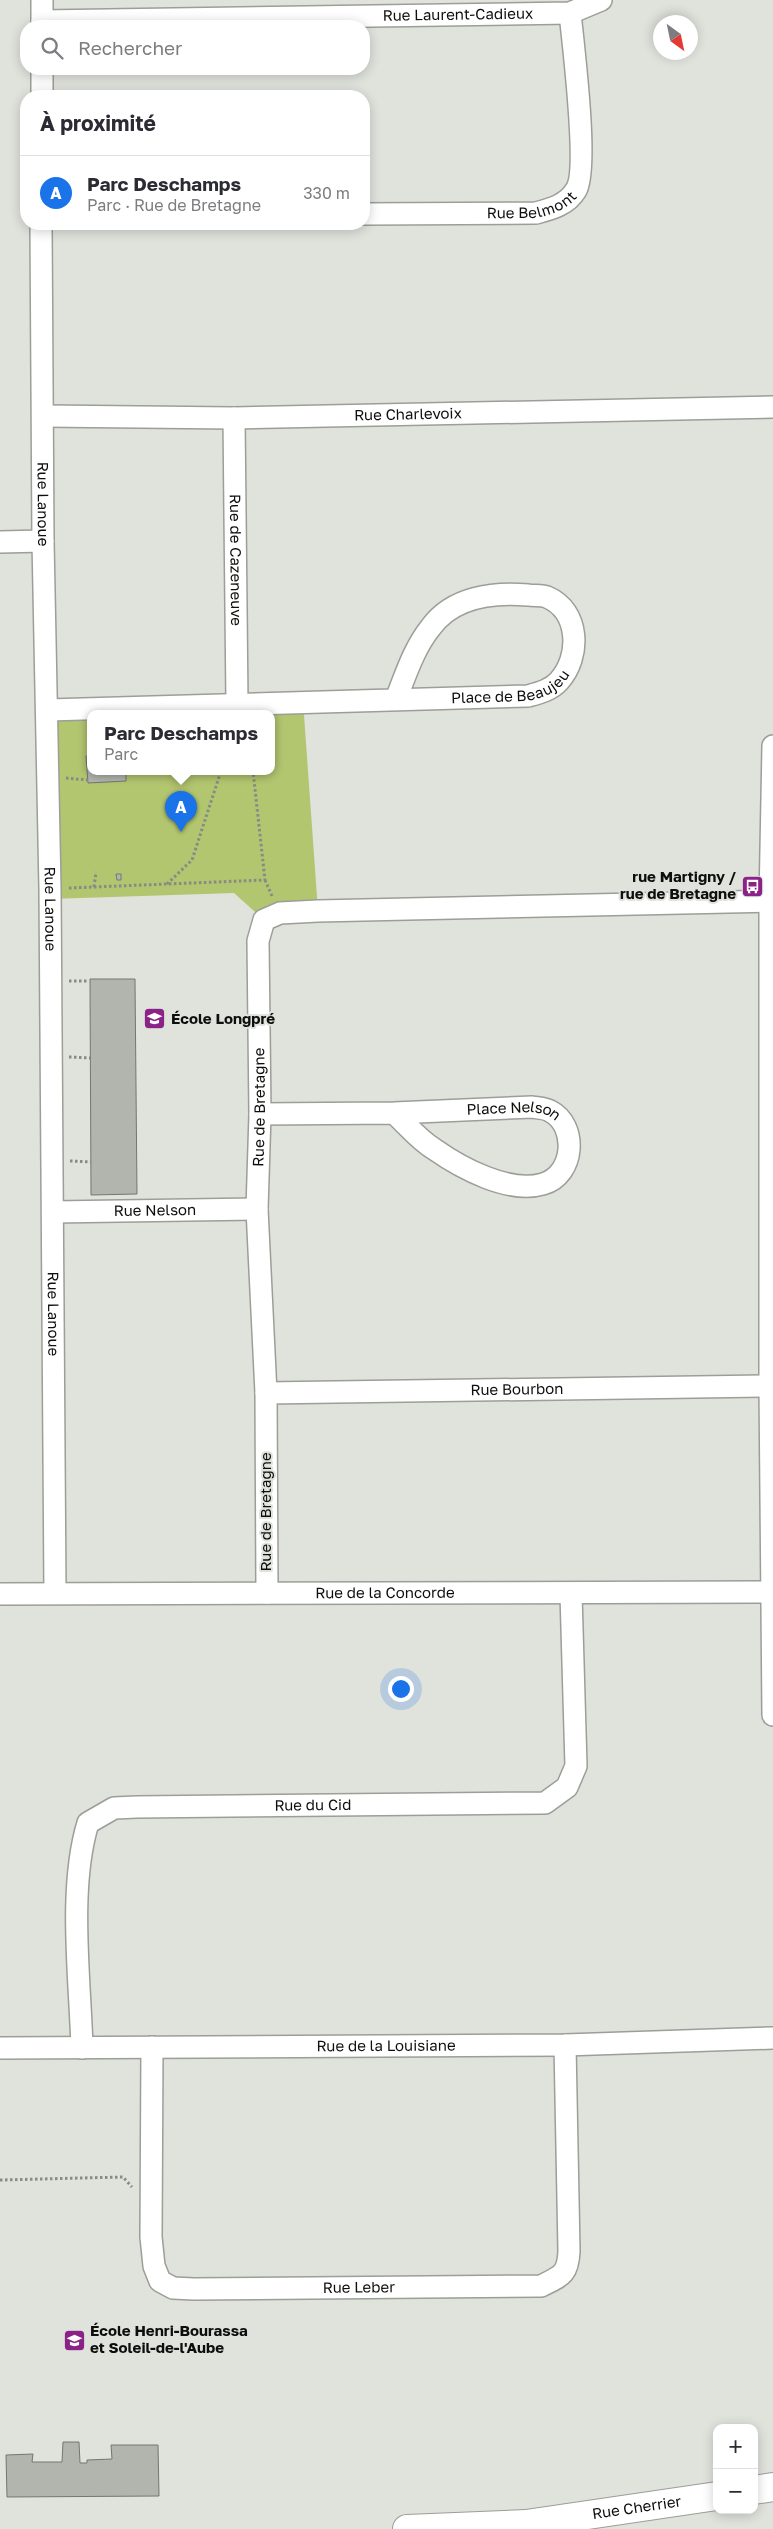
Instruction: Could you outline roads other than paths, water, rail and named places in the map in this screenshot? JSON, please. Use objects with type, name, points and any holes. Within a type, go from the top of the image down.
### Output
[{"type":"street","name":"Rue Laurent-Cadieux","points":[[42,16],[570,13],[601,0]]},
{"type":"street","name":"Rue Belmont","points":[[370,214],[536,212],[555,208],[567,200],[577,189],[581,164],[576,68],[570,13]]},
{"type":"street","points":[[42,75],[42,90]]},
{"type":"street","name":"Rue Lanoue","points":[[41,230],[44,416],[43,541],[48,710],[50,889],[55,1593]]},
{"type":"street","name":"Rue Charlevoix","points":[[44,416],[234,418],[773,407]]},
{"type":"street","name":"Rue de Cazeneuve","points":[[234,418],[237,702]]},
{"type":"street","points":[[0,542],[43,541]]},
{"type":"street","name":"Place de Beaujeu","points":[[48,710],[237,702],[396,699],[528,696],[547,690],[558,682],[569,667],[574,646],[574,627],[562,607],[546,597],[518,594],[478,597],[453,607],[431,626],[414,653],[396,699]]},
{"type":"street","points":[[773,746],[770,901],[770,1592],[773,1715]]},
{"type":"street","name":"Rue de Bretagne","points":[[267,1593],[266,1394],[257,1209],[260,1114],[258,941],[264,920],[280,913],[318,911],[770,901]]},
{"type":"street","name":"Place Nelson","points":[[260,1114],[394,1114],[532,1107],[551,1111],[562,1123],[569,1137],[570,1153],[565,1168],[544,1184],[527,1186],[497,1182],[433,1149],[394,1114]]},
{"type":"street","name":"Rue Nelson","points":[[53,1212],[257,1209]]},
{"type":"street","name":"Rue Bourbon","points":[[266,1394],[770,1386]]},
{"type":"street","name":"Rue de la Concorde","points":[[0,1594],[770,1592]]},
{"type":"street","name":"Rue du Cid","points":[[82,2048],[78,1880],[80,1848],[88,1823],[114,1808],[545,1803],[567,1787],[576,1766],[571,1594]]},
{"type":"street","name":"Rue de la Louisiane","points":[[0,2048],[565,2045],[773,2038]]},
{"type":"street","name":"Rue Leber","points":[[152,2047],[152,2237],[154,2266],[160,2281],[173,2288],[194,2289],[541,2286],[560,2277],[568,2267],[569,2251],[565,2045]]},
{"type":"street","points":[[758,2489],[773,2487]]},
{"type":"street","name":"Rue Cherrier","points":[[407,2529],[526,2524],[713,2497]]},
{"type":"place","name":"Parc Deschamps","points":[[181,832]]},
{"type":"place","name":"rue Martigny / rue de Bretagne","points":[[752,886]]},
{"type":"place","name":"École Longpré","points":[[155,1019]]},
{"type":"place","name":"École Henri-Bourassa et Soleil-de-l'Aube","points":[[74,2340]]}]
